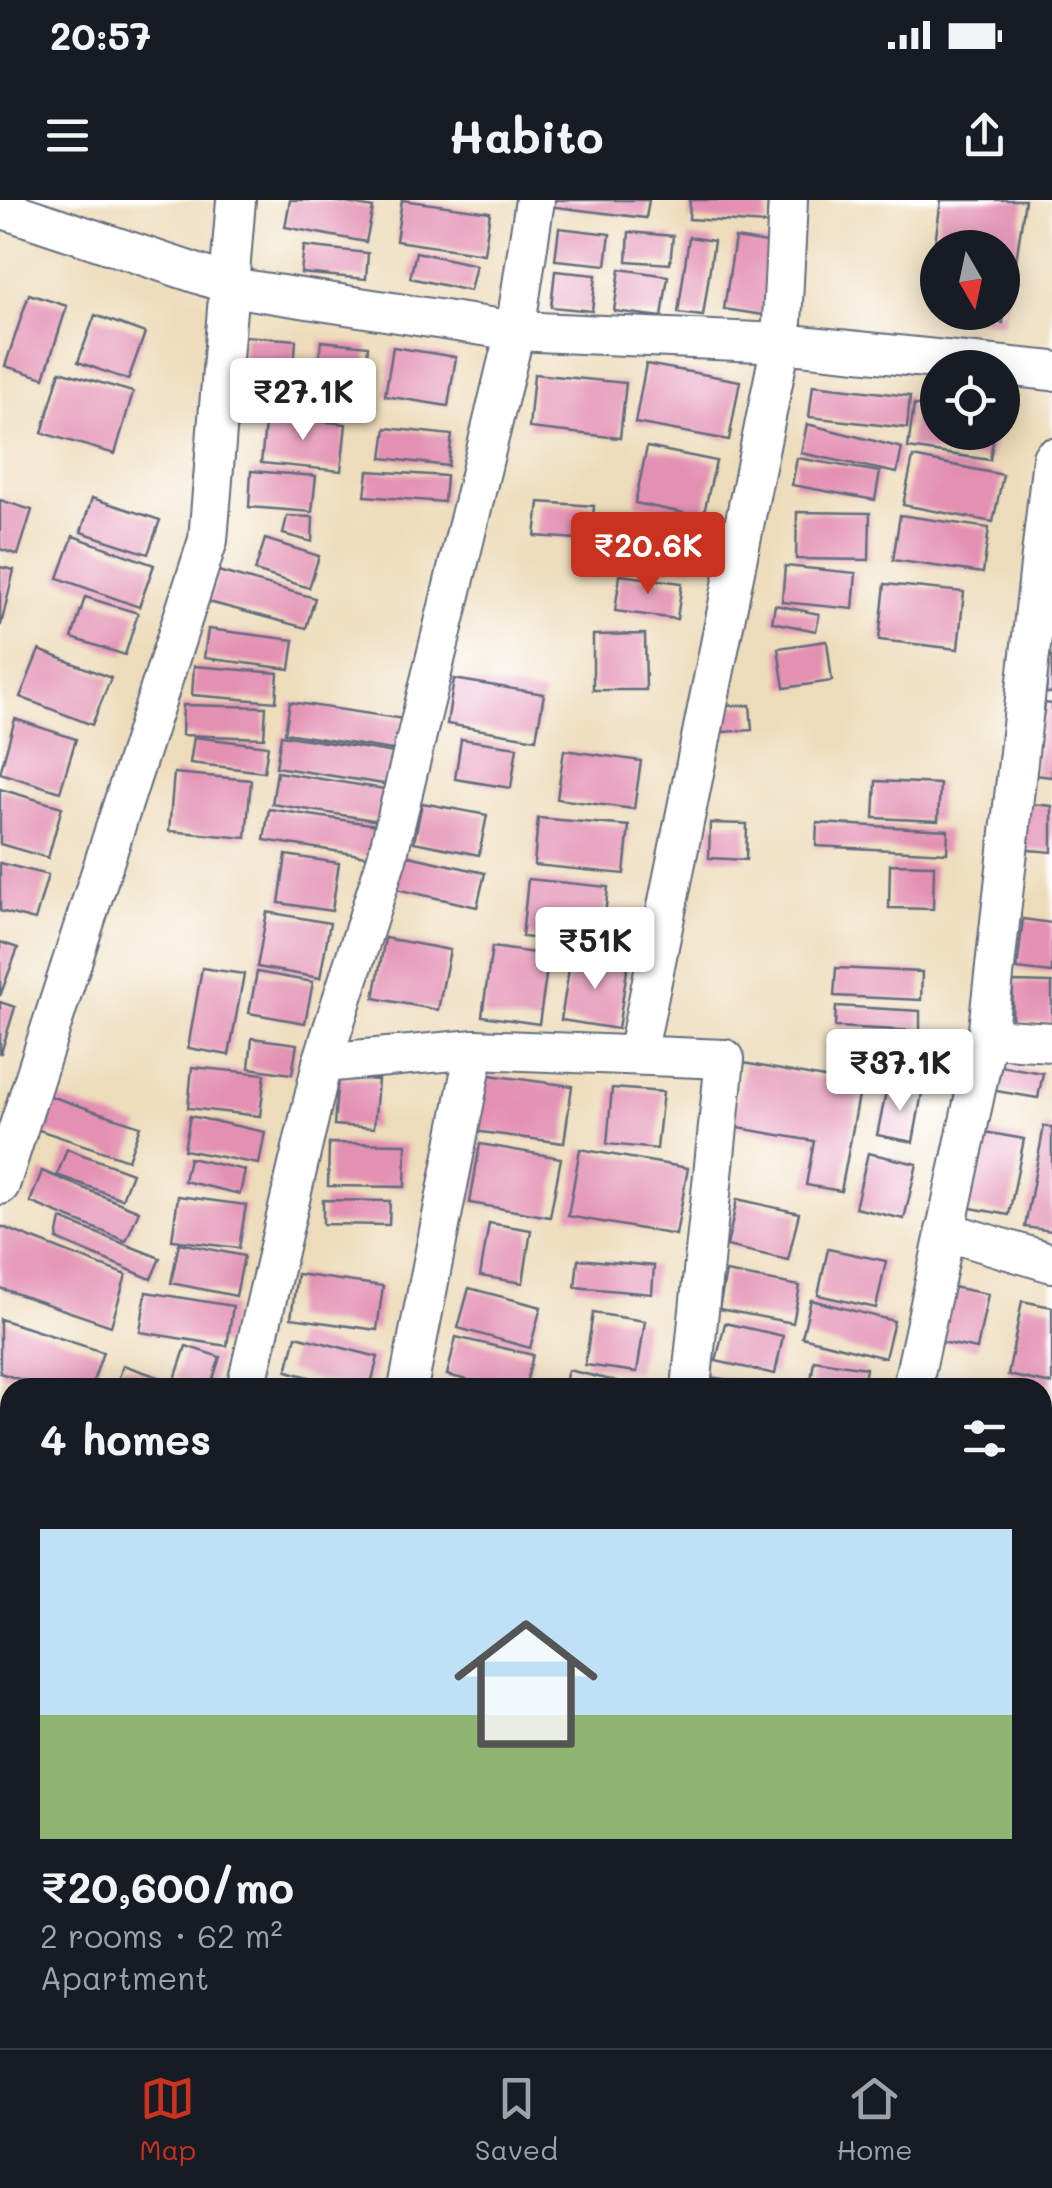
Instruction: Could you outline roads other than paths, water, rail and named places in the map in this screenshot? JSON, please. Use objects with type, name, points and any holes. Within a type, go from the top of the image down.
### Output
[{"type":"street","points":[[0,1185],[208,540],[236,200]]},
{"type":"street","points":[[248,1378],[322,1063],[387,858],[515,332],[535,200]]},
{"type":"street","points":[[637,1055],[782,343],[788,200]]},
{"type":"street","points":[[0,208],[228,283],[515,332],[782,343],[1052,371]]},
{"type":"street","points":[[914,1378],[987,1038],[1052,458]]},
{"type":"street","points":[[987,1038],[1052,1042]]},
{"type":"street","points":[[322,1063],[475,1050],[725,1059],[691,1378]]},
{"type":"street","points":[[410,1378],[475,1050]]},
{"type":"street","points":[[945,1231],[1052,1263]]}]
